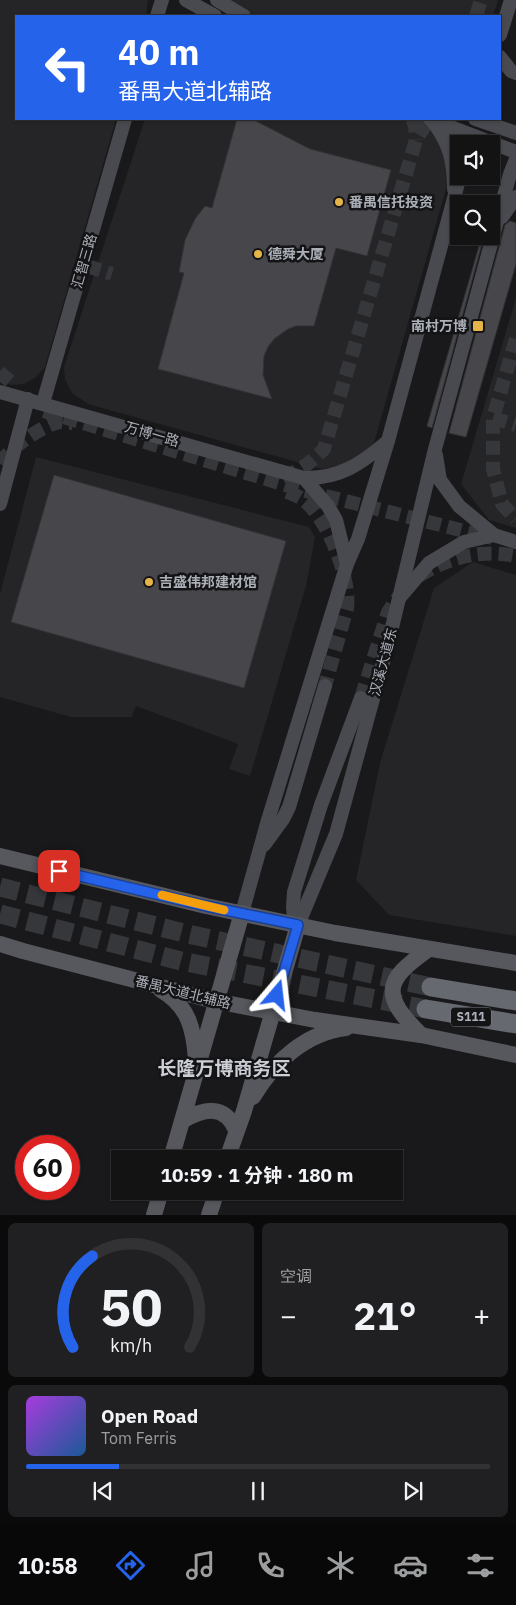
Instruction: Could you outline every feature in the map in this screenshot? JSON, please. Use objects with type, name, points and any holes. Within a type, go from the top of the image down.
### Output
[{"type":"highway","name":"S111","points":[[431,987],[516,1001]]},
{"type":"highway","name":"S111","points":[[426,1009],[516,1024]]},
{"type":"main road","points":[[0,856],[242,914],[429,949],[516,963]]},
{"type":"main road","points":[[174,1150],[242,914]]},
{"type":"main road","name":"汉溪大道东","points":[[230,1150],[244,1111],[298,925]]},
{"type":"main road","name":"番禺大道北辅路","points":[[0,944],[32,954],[216,1000],[272,1012],[421,1035],[516,1055]]},
{"type":"main road","points":[[421,1035],[402,1016],[393,1000],[393,983],[406,965],[429,949]]},
{"type":"main road","points":[[150,984],[169,994],[180,1004],[188,1016],[197,1068]]},
{"type":"main road","points":[[244,1111],[260,1085],[298,1045],[323,1034],[364,1026]]},
{"type":"main road","points":[[182,1121],[198,1112],[222,1113],[230,1118],[236,1130]]},
{"type":"main road","points":[[154,1215],[158,1200]]},
{"type":"main road","points":[[209,1215],[214,1200]]},
{"type":"street","points":[[157,15],[162,0]]},
{"type":"street","points":[[186,0],[213,15]]},
{"type":"street","points":[[217,0],[242,15]]},
{"type":"street","points":[[501,32],[511,0]]},
{"type":"street","points":[[501,59],[504,65],[516,73]]},
{"type":"street","name":"汇智三路","points":[[43,403],[125,120]]},
{"type":"street","points":[[432,120],[445,138],[452,157],[454,195]]},
{"type":"street","points":[[433,120],[463,135]]},
{"type":"street","points":[[472,135],[476,120]]},
{"type":"street","points":[[479,120],[516,133]]},
{"type":"street","points":[[500,147],[516,152]]},
{"type":"street","name":"汉溪大道东","points":[[500,211],[516,159]]},
{"type":"street","points":[[500,220],[516,197]]},
{"type":"street","points":[[242,914],[347,564],[358,539],[388,441],[450,215]]},
{"type":"street","name":"汉溪大道东","points":[[298,925],[336,834],[399,598],[435,449],[491,245]]},
{"type":"street","name":"万博一路","points":[[0,392],[304,478]]},
{"type":"street","points":[[0,504],[28,399]]},
{"type":"street","points":[[304,478],[322,478],[363,462],[388,441]]},
{"type":"street","points":[[435,449],[440,480],[459,506],[494,535],[516,542]]},
{"type":"street","points":[[304,478],[328,506],[336,520],[347,564]]},
{"type":"street","points":[[399,598],[429,563],[464,542],[494,535]]},
{"type":"street","points":[[260,850],[283,819],[289,807],[325,686]]},
{"type":"street","points":[[298,925],[294,918],[294,892],[321,805],[361,698]]},
{"type":"shaded area","points":[[0,0],[148,0],[146,15],[15,15],[15,120],[116,120],[45,367],[36,377],[24,384],[11,385],[0,381]]},
{"type":"shaded area","points":[[230,0],[498,0],[493,15],[254,15]]},
{"type":"shaded area","points":[[145,120],[417,120],[432,128],[440,141],[448,172],[446,189],[374,443],[351,465],[322,469],[88,404],[72,393],[65,380],[64,367]]},
{"type":"shaded area","points":[[516,298],[516,528],[489,520],[461,484]]},
{"type":"shaded area","points":[[36,457],[309,527],[315,537],[306,586],[250,776],[229,769],[238,744],[136,706],[132,717],[71,717],[0,697],[0,594]]},
{"type":"shaded area","points":[[473,562],[516,575],[516,936],[389,915],[356,880],[380,763],[434,588]]},
{"type":"building","name":"德舜大厦","points":[[237,120],[254,120],[310,149],[391,170],[367,256],[336,248],[314,326],[296,326],[288,329],[274,339],[268,347],[264,356],[263,375],[272,399],[158,369],[184,273],[179,272],[185,240],[195,219],[205,206],[212,208]]},
{"type":"building","points":[[510,221],[516,223],[516,264],[466,437],[449,433],[505,225]]},
{"type":"building","points":[[479,245],[482,245],[432,428],[427,426]]},
{"type":"building","name":"吉盛伟邦建材馆","points":[[54,475],[286,541],[244,688],[11,622]]},
{"type":"tunnel","points":[[476,15],[481,0]]},
{"type":"tunnel","points":[[412,120],[416,140]]},
{"type":"tunnel","points":[[283,476],[300,469],[324,449],[416,140],[428,120]]},
{"type":"tunnel","points":[[87,266],[112,274]]},
{"type":"tunnel","points":[[516,339],[493,418],[493,469],[502,504],[516,519]]},
{"type":"tunnel","points":[[0,382],[11,369]]},
{"type":"tunnel","points":[[44,411],[302,490],[492,538]]},
{"type":"tunnel","points":[[493,418],[516,425]]},
{"type":"tunnel","points":[[0,464],[10,452],[36,432],[60,422],[72,423]]},
{"type":"tunnel","points":[[287,492],[302,499],[320,519],[335,549],[345,581],[347,608],[325,686]]},
{"type":"tunnel","points":[[419,576],[453,559],[466,556],[478,554],[516,556]]},
{"type":"tunnel","points":[[361,698],[388,612],[399,596]]},
{"type":"tunnel","points":[[0,887],[188,934],[431,987]]},
{"type":"tunnel","points":[[0,914],[181,961],[426,1009]]},
{"type":"slow traffic","points":[[162,895],[224,910]]},
{"type":"place","name":"番禺信托投资","points":[[339,202]]},
{"type":"place","name":"德舜大厦","points":[[258,254]]},
{"type":"place","name":"南村万博","points":[[478,326]]},
{"type":"place","name":"吉盛伟邦建材馆","points":[[149,582]]},
{"type":"district","name":"长隆万博商务区","points":[[224,1068]]},
{"type":"route","points":[[59,871],[206,906],[298,925],[277,995]]}]
